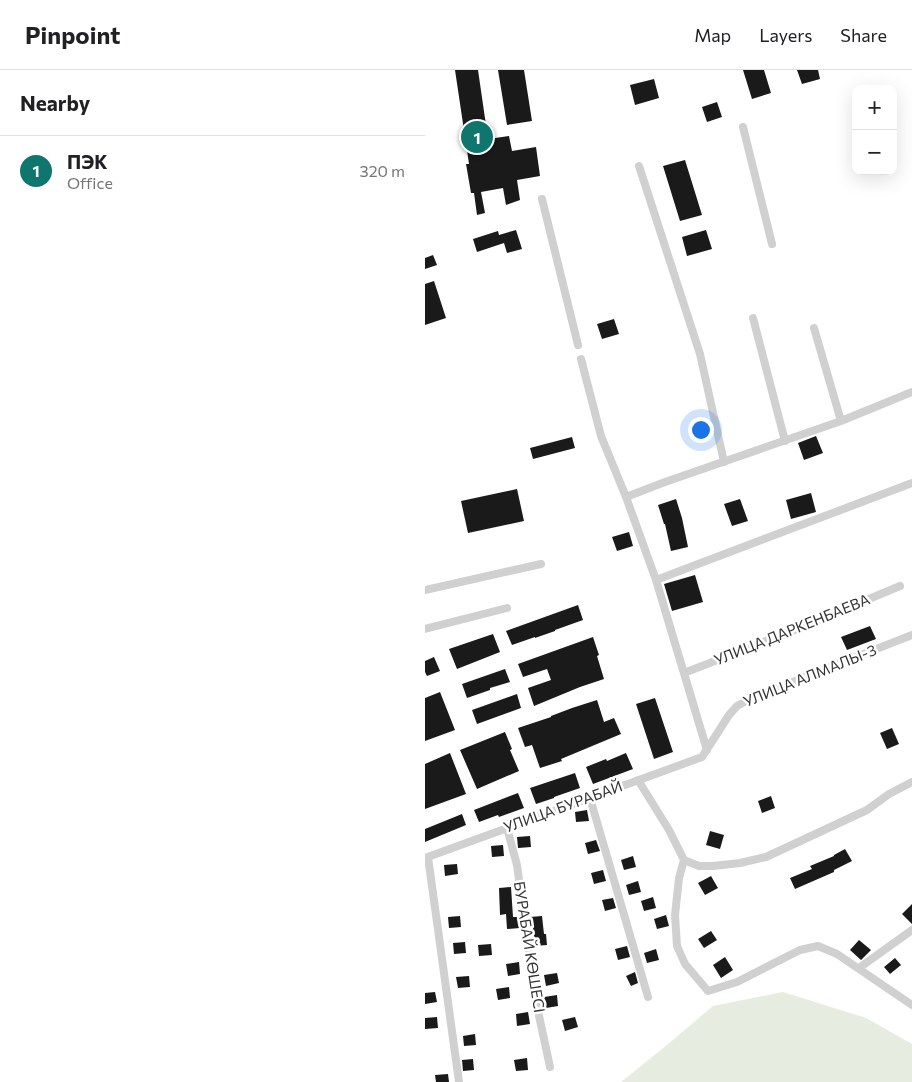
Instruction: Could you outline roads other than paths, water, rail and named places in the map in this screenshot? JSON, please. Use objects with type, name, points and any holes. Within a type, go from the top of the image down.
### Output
[{"type":"street","points":[[743,127],[772,244]]},
{"type":"street","points":[[639,166],[700,354],[724,462]]},
{"type":"street","points":[[542,199],[578,345]]},
{"type":"street","points":[[753,318],[785,441]]},
{"type":"street","points":[[814,328],[841,421]]},
{"type":"street","points":[[581,358],[601,436],[626,497],[656,580],[684,673],[704,753]]},
{"type":"street","points":[[626,497],[841,421],[912,392]]},
{"type":"street","points":[[656,580],[912,483]]},
{"type":"street","points":[[425,590],[541,564]]},
{"type":"street","name":"УЛИЦА ДАРКЕНБАЕВА","points":[[684,673],[900,586]]},
{"type":"street","points":[[425,629],[507,608]]},
{"type":"street","name":"УЛИЦА АЛМАЛЫ-3","points":[[704,753],[737,706],[752,698],[912,635]]},
{"type":"street","name":"УЛИЦА БУРАБАЙ","points":[[426,857],[590,798],[704,753]]},
{"type":"street","points":[[638,780],[669,830],[684,860],[699,866],[740,863],[766,857],[867,810],[889,794],[912,782]]},
{"type":"street","points":[[590,798],[647,997]]},
{"type":"street","name":"БУРАБАЙ КӨШЕСІ","points":[[507,828],[517,865],[535,997],[550,1067]]},
{"type":"street","points":[[426,857],[459,1082]]},
{"type":"street","points":[[684,860],[679,878],[675,915],[677,946],[685,964],[708,991],[737,982],[800,950],[818,946],[837,954],[859,968],[912,1006]]},
{"type":"street","points":[[859,968],[912,930]]},
{"type":"place","name":"ПЭК","points":[[477,137]]}]
